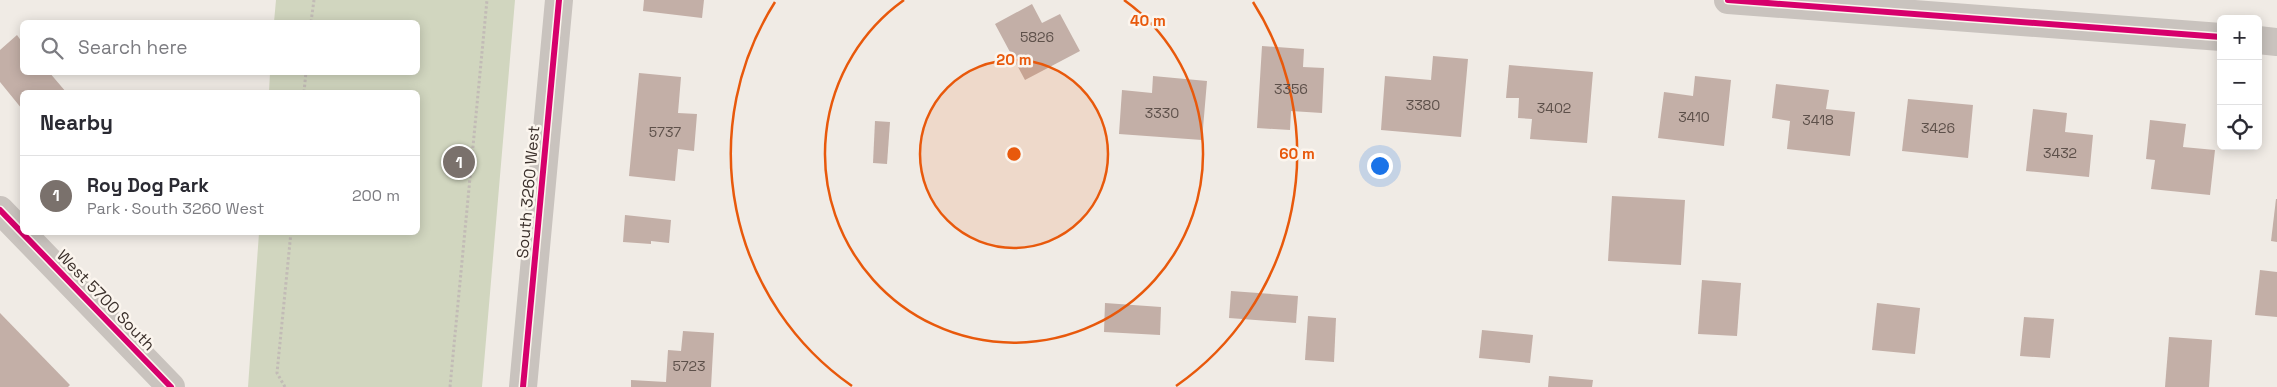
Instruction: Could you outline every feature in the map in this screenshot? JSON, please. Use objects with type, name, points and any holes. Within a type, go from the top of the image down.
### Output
[{"type":"street","name":"South 3260 West","points":[[524,387],[560,0]]},
{"type":"street","points":[[1728,0],[2217,37]]},
{"type":"street","points":[[2262,40],[2277,42]]},
{"type":"street","name":"West 5700 South","points":[[0,210],[20,231]]},
{"type":"street","name":"West 5700 South","points":[[24,235],[171,387]]},
{"type":"path","points":[[311,20],[314,0]]},
{"type":"path","points":[[450,387],[487,0]]},
{"type":"path","points":[[304,90],[306,75]]},
{"type":"path","points":[[285,387],[277,373],[291,235]]},
{"type":"green space","points":[[276,0],[515,0],[482,387],[248,387],[259,235],[420,235],[420,90],[269,90],[270,75],[420,75],[420,20],[274,20]]},
{"type":"building","points":[[644,0],[704,0],[702,18],[643,11]]},
{"type":"building","points":[[1032,4],[1042,23],[1060,14],[1080,51],[1025,80],[995,24]]},
{"type":"building","points":[[17,35],[20,39],[20,75],[52,75],[64,90],[20,90],[20,107],[0,82],[0,50]]},
{"type":"building","points":[[1262,46],[1304,49],[1303,67],[1324,68],[1322,113],[1291,111],[1290,130],[1257,128]]},
{"type":"building","points":[[1433,56],[1468,59],[1461,137],[1381,130],[1385,76],[1431,80]]},
{"type":"building","points":[[1509,65],[1593,72],[1587,143],[1530,139],[1532,119],[1518,118],[1519,98],[1506,98]]},
{"type":"building","points":[[639,73],[681,77],[678,113],[697,114],[694,151],[678,149],[675,181],[629,176]]},
{"type":"building","points":[[1153,76],[1207,81],[1202,140],[1119,134],[1122,90],[1152,93]]},
{"type":"building","points":[[1695,76],[1731,80],[1724,146],[1658,138],[1664,92],[1693,96]]},
{"type":"building","points":[[1776,84],[1829,90],[1826,109],[1855,112],[1850,156],[1787,149],[1790,121],[1772,118]]},
{"type":"building","points":[[1908,99],[1973,105],[1968,158],[1902,151]]},
{"type":"building","points":[[2033,109],[2067,113],[2065,132],[2093,135],[2089,177],[2026,171]]},
{"type":"building","points":[[2150,120],[2186,124],[2183,147],[2215,150],[2210,195],[2151,189],[2155,160],[2146,159]]},
{"type":"building","points":[[875,121],[890,122],[887,164],[873,163]]},
{"type":"building","points":[[1612,196],[1685,200],[1681,265],[1608,261]]},
{"type":"building","points":[[2277,199],[2277,242],[2271,241]]},
{"type":"building","points":[[625,215],[671,220],[669,243],[651,241],[651,244],[623,242]]},
{"type":"building","points":[[2260,270],[2277,272],[2277,317],[2255,315]]},
{"type":"building","points":[[1702,280],[1741,283],[1737,336],[1698,334]]},
{"type":"building","points":[[1231,291],[1298,296],[1296,323],[1229,318]]},
{"type":"building","points":[[1105,303],[1161,307],[1160,335],[1104,332]]},
{"type":"building","points":[[1877,303],[1920,308],[1915,354],[1872,350]]},
{"type":"building","points":[[0,313],[70,385],[68,387],[0,387]]},
{"type":"building","points":[[1308,316],[1336,318],[1334,362],[1305,360]]},
{"type":"building","points":[[2024,317],[2054,319],[2050,358],[2020,356]]},
{"type":"building","points":[[1482,330],[1533,335],[1530,363],[1479,358]]},
{"type":"building","points":[[683,331],[714,333],[711,387],[631,387],[631,380],[666,382],[668,350],[681,351]]},
{"type":"building","points":[[2169,337],[2212,340],[2209,387],[2165,387]]},
{"type":"building","points":[[1549,376],[1593,380],[1592,387],[1548,387]]},
{"type":"cycle path","points":[[523,387],[559,0]]},
{"type":"cycle path","points":[[1728,0],[2217,37]]},
{"type":"cycle path","points":[[0,210],[20,231]]},
{"type":"cycle path","points":[[24,235],[171,387]]},
{"type":"place","name":"Roy Dog Park","points":[[459,162]]}]
